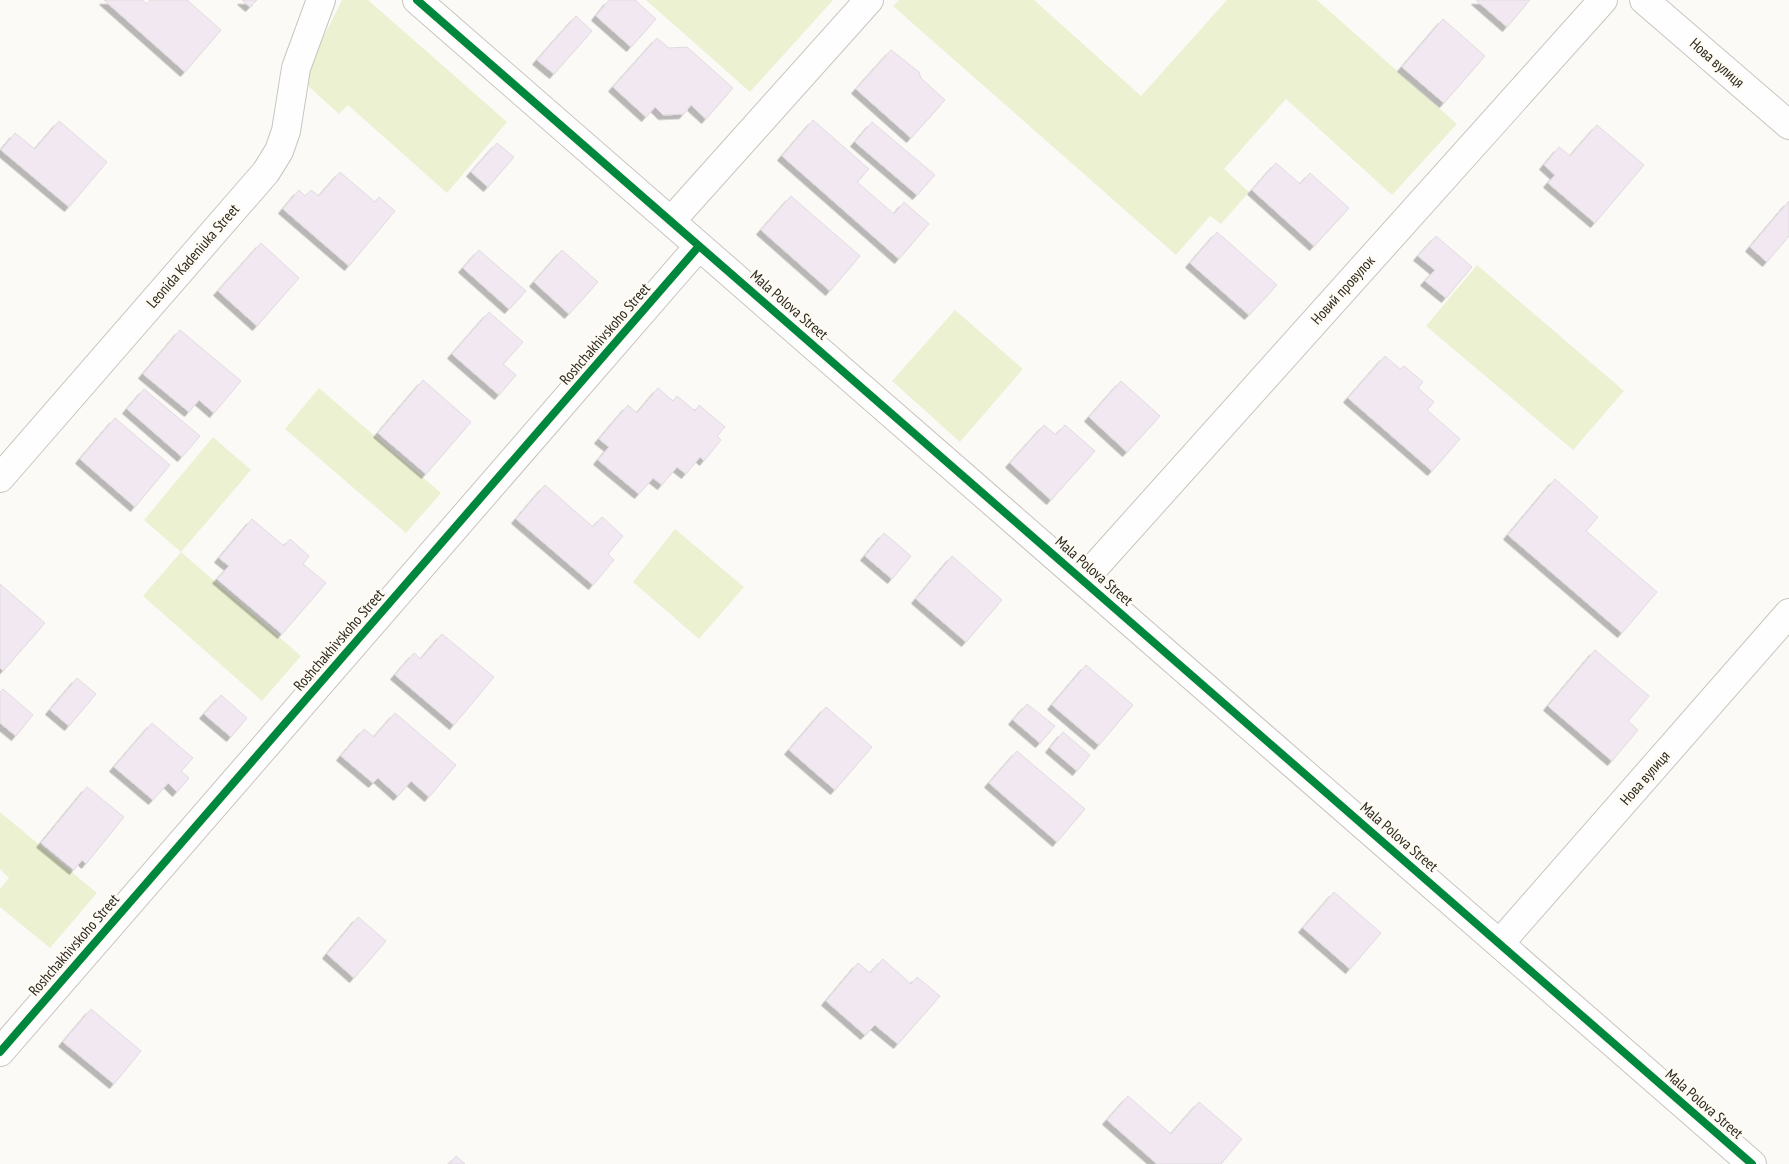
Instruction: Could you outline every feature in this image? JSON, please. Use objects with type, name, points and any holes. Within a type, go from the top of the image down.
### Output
[{"type":"street","name":"Leonida Kadeniuka Street","points":[[0,478],[266,172],[279,151],[286,131],[296,68],[321,0]]},
{"type":"street","name":"Mala Polova Street","points":[[417,0],[1084,579],[1752,1164]]},
{"type":"street","points":[[671,221],[869,0]]},
{"type":"street","name":"Новий провулок","points":[[1084,579],[1603,0]]},
{"type":"street","name":"Нова вулиця","points":[[1644,0],[1789,125]]},
{"type":"street","name":"Roshchakhivskoho Street","points":[[0,1052],[699,246]]},
{"type":"street","name":"Нова вулиця","points":[[1500,944],[1789,614]]},
{"type":"green space","points":[[342,0],[368,0],[507,122],[447,193],[348,105],[339,114],[306,84],[319,46]]},
{"type":"green space","points":[[646,0],[833,0],[750,92]]},
{"type":"green space","points":[[899,0],[1034,0],[1141,96],[1227,0],[1317,0],[1457,124],[1392,195],[1286,99],[1224,169],[1249,192],[1221,224],[1210,216],[1176,255],[893,6]]},
{"type":"green space","points":[[1477,265],[1624,391],[1573,450],[1426,326]]},
{"type":"green space","points":[[955,310],[1023,369],[960,442],[892,381]]},
{"type":"green space","points":[[319,388],[441,493],[406,533],[285,429]]},
{"type":"green space","points":[[213,437],[251,470],[181,552],[144,520]]},
{"type":"green space","points":[[675,529],[744,587],[699,639],[633,582]]},
{"type":"green space","points":[[181,552],[301,656],[262,701],[143,596]]},
{"type":"green space","points":[[0,812],[97,893],[50,948],[0,907],[0,889],[9,878],[0,869]]},
{"type":"building","points":[[104,0],[142,0],[147,4],[150,0],[187,0],[221,30],[185,72]]},
{"type":"building","points":[[242,0],[257,0],[250,7]]},
{"type":"building","points":[[609,0],[635,0],[656,19],[631,47],[596,16]]},
{"type":"building","points":[[1476,0],[1530,0],[1507,27]]},
{"type":"building","points":[[576,16],[592,31],[554,74],[537,60]]},
{"type":"building","points":[[1443,19],[1485,56],[1444,103],[1402,67]]},
{"type":"building","points":[[657,38],[669,48],[687,47],[733,88],[706,119],[691,105],[684,114],[663,115],[655,107],[646,117],[613,87]]},
{"type":"building","points":[[891,50],[919,72],[921,78],[945,100],[911,138],[856,89]]},
{"type":"building","points":[[813,120],[869,169],[857,182],[894,214],[904,202],[929,224],[899,259],[782,156]]},
{"type":"building","points":[[59,121],[107,162],[69,207],[1,150],[15,133],[35,149]]},
{"type":"building","points":[[872,122],[935,175],[917,195],[855,142]]},
{"type":"building","points":[[1597,125],[1644,165],[1595,223],[1548,183],[1555,175],[1544,165],[1559,147],[1570,156]]},
{"type":"building","points":[[497,143],[514,157],[488,187],[471,172]]},
{"type":"building","points":[[1276,163],[1300,184],[1310,173],[1349,208],[1314,246],[1252,190]]},
{"type":"building","points":[[340,172],[375,202],[379,197],[395,211],[349,266],[283,209],[299,190],[305,196],[311,190],[319,196]]},
{"type":"building","points":[[791,196],[860,256],[830,291],[761,230]]},
{"type":"building","points":[[1789,201],[1789,236],[1767,262],[1750,247]]},
{"type":"building","points":[[1217,232],[1277,285],[1249,315],[1190,263]]},
{"type":"building","points":[[1436,236],[1472,267],[1446,298],[1425,281],[1435,270],[1418,256]]},
{"type":"building","points":[[261,243],[299,278],[257,326],[218,291]]},
{"type":"building","points":[[479,250],[526,291],[509,309],[463,268]]},
{"type":"building","points":[[562,250],[598,282],[569,314],[534,282]]},
{"type":"building","points":[[489,312],[523,342],[503,364],[516,375],[499,395],[452,354]]},
{"type":"building","points":[[180,330],[241,381],[214,413],[199,400],[189,412],[143,374]]},
{"type":"building","points":[[1385,356],[1400,369],[1404,366],[1423,382],[1418,388],[1434,402],[1427,410],[1460,439],[1432,471],[1348,398]]},
{"type":"building","points":[[423,380],[471,422],[426,474],[378,433]]},
{"type":"building","points":[[1121,381],[1160,416],[1127,452],[1089,417]]},
{"type":"building","points":[[658,388],[673,401],[677,396],[695,411],[699,405],[725,427],[717,436],[721,440],[704,461],[700,457],[686,474],[677,467],[662,485],[653,478],[639,494],[598,460],[609,447],[599,439],[628,405],[637,413]]},
{"type":"building","points":[[144,389],[200,436],[182,457],[127,409]]},
{"type":"building","points":[[115,418],[170,465],[135,507],[80,459]]},
{"type":"building","points":[[1044,425],[1056,435],[1065,425],[1095,451],[1051,500],[1010,463]]},
{"type":"building","points":[[1555,479],[1598,517],[1586,531],[1657,592],[1622,633],[1508,535]]},
{"type":"building","points":[[545,485],[593,527],[602,517],[623,536],[608,554],[614,560],[593,585],[516,519]]},
{"type":"building","points":[[252,519],[284,546],[290,539],[309,556],[303,564],[326,583],[282,634],[217,579],[229,566],[219,558]]},
{"type":"building","points":[[884,533],[911,556],[892,579],[865,556]]},
{"type":"building","points":[[952,556],[1002,600],[966,642],[916,599]]},
{"type":"building","points":[[0,584],[45,623],[3,671],[0,668]]},
{"type":"building","points":[[442,634],[494,677],[454,725],[395,675],[414,653],[421,659]]},
{"type":"building","points":[[1595,650],[1649,696],[1628,721],[1638,730],[1612,761],[1548,706]]},
{"type":"building","points":[[1086,665],[1133,705],[1099,745],[1052,705]]},
{"type":"building","points":[[77,678],[96,694],[69,726],[50,710]]},
{"type":"building","points":[[3,689],[33,715],[16,736],[0,723],[0,692]]},
{"type":"building","points":[[221,695],[247,718],[231,737],[204,714]]},
{"type":"building","points":[[1027,704],[1055,726],[1040,743],[1013,720]]},
{"type":"building","points":[[826,707],[872,747],[835,790],[789,750]]},
{"type":"building","points":[[395,713],[456,765],[429,797],[411,781],[398,796],[378,778],[373,783],[341,756],[364,729],[374,737]]},
{"type":"building","points":[[152,723],[193,758],[181,771],[189,778],[177,792],[168,783],[153,800],[114,767]]},
{"type":"building","points":[[1063,732],[1090,755],[1077,771],[1050,748]]},
{"type":"building","points":[[1017,751],[1085,809],[1057,842],[989,783]]},
{"type":"building","points":[[87,787],[124,817],[86,864],[82,860],[74,870],[41,843]]},
{"type":"building","points":[[1334,892],[1381,933],[1350,969],[1303,928]]},
{"type":"building","points":[[358,917],[386,941],[354,978],[327,954]]},
{"type":"building","points":[[883,959],[911,984],[917,977],[940,996],[898,1044],[875,1025],[865,1035],[826,1001],[858,963],[870,973]]},
{"type":"building","points":[[91,1009],[141,1051],[114,1084],[63,1042]]},
{"type":"building","points":[[1128,1096],[1171,1134],[1199,1102],[1242,1139],[1221,1164],[1157,1164],[1107,1120]]},
{"type":"building","points":[[456,1156],[465,1164],[449,1164]]},
{"type":"cycle path","points":[[417,0],[1752,1164]]},
{"type":"cycle path","points":[[0,1052],[699,246]]}]
